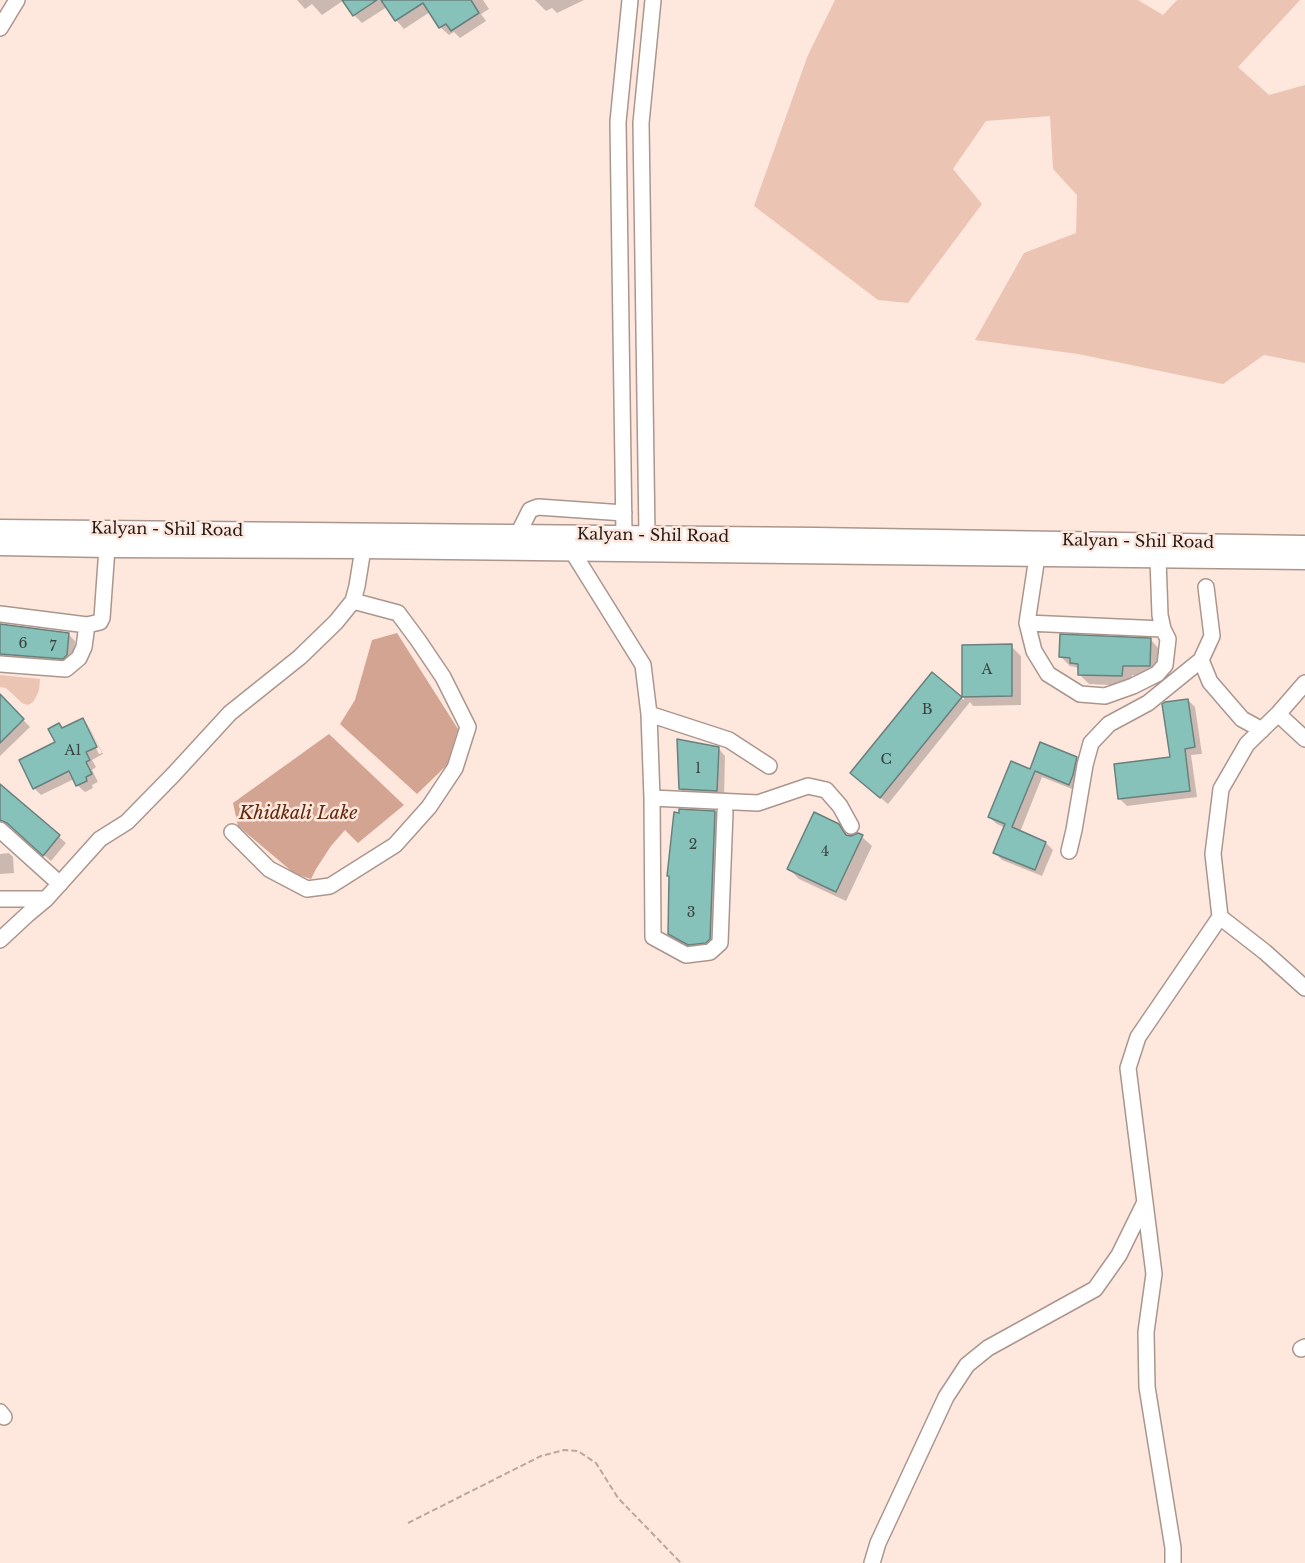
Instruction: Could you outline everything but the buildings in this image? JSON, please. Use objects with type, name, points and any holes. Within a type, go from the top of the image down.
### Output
[{"type":"main road","name":"Kalyan - Shil Road","points":[[0,529],[363,540],[572,551],[1305,560]]},
{"type":"main road","name":"Kalyan - Shil Road","points":[[0,546],[107,548],[518,534],[1305,545]]},
{"type":"street","points":[[0,28],[17,0]]},
{"type":"street","points":[[624,535],[618,122],[630,0]]},
{"type":"street","points":[[647,536],[641,123],[653,0]]},
{"type":"street","points":[[618,122],[641,123]]},
{"type":"street","points":[[518,534],[531,510],[538,507],[624,513]]},
{"type":"street","points":[[0,940],[46,899],[100,839],[127,822],[230,713],[300,657],[336,622],[353,601],[363,540]]},
{"type":"street","points":[[0,614],[87,625],[100,622],[107,548]]},
{"type":"street","points":[[572,551],[643,664],[649,714],[653,938],[686,955],[711,952],[720,943],[725,812]]},
{"type":"street","points":[[1037,557],[1027,623],[1034,651],[1048,674],[1080,694],[1105,696],[1157,674],[1166,665],[1168,639],[1160,615],[1158,559]]},
{"type":"street","points":[[1068,851],[1091,743],[1109,724],[1148,703],[1201,660],[1212,636],[1206,587]]},
{"type":"street","points":[[232,832],[269,869],[307,889],[330,886],[395,845],[429,807],[455,768],[468,727],[443,677],[398,613],[353,601]]},
{"type":"street","points":[[1027,623],[1163,629]]},
{"type":"street","points":[[0,664],[66,669],[79,658],[84,648],[87,625]]},
{"type":"street","points":[[1201,660],[1210,682],[1242,719],[1262,730]]},
{"type":"street","points":[[1173,1563],[1173,1548],[1147,1388],[1146,1332],[1154,1274],[1128,1068],[1138,1036],[1220,917],[1213,854],[1221,789],[1247,744],[1305,683]]},
{"type":"street","points":[[649,714],[729,740],[770,766]]},
{"type":"street","points":[[1278,714],[1305,739]]},
{"type":"street","points":[[652,798],[758,803],[808,786],[826,790],[840,806],[850,826]]},
{"type":"street","points":[[0,830],[60,884]]},
{"type":"street","points":[[0,898],[46,899]]},
{"type":"street","points":[[1220,917],[1265,952],[1305,988]]},
{"type":"street","points":[[872,1563],[878,1543],[946,1397],[967,1365],[988,1348],[1095,1289],[1119,1254],[1145,1202]]},
{"type":"path","points":[[408,1523],[541,1456],[564,1450],[578,1451],[596,1463],[618,1498],[681,1563]]},
{"type":"shaded area","points":[[835,0],[1138,0],[1163,15],[1177,0],[1300,0],[1238,67],[1269,95],[1305,85],[1305,363],[1264,355],[1223,384],[1078,354],[975,340],[1024,253],[1076,233],[1077,195],[1053,169],[1050,116],[986,121],[953,169],[982,204],[908,303],[878,300],[754,206],[808,55]]},
{"type":"shaded area","points":[[0,675],[40,679],[39,690],[33,702],[28,705],[22,703],[6,688],[0,687]]},
{"type":"water","name":"Khidkali Lake","points":[[397,633],[458,729],[447,765],[417,794],[340,724],[355,700],[372,640]]},
{"type":"water","name":"Khidkali Lake","points":[[329,734],[404,805],[358,843],[345,830],[331,846],[311,879],[295,874],[238,826],[233,803]]}]
